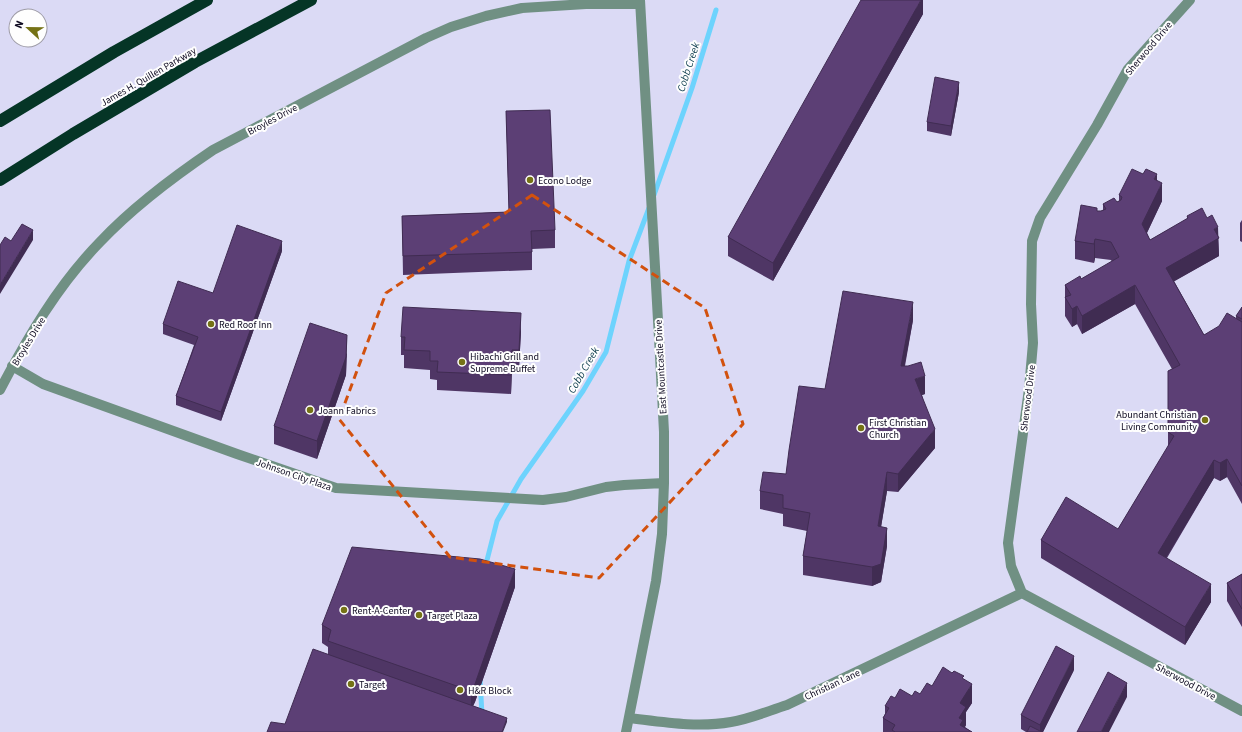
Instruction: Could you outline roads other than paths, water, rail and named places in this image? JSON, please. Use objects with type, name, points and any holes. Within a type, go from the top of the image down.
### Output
[{"type":"highway","points":[[0,121],[114,52],[207,0]]},
{"type":"highway","name":"James H. Quillen Parkway","points":[[0,180],[72,134],[195,62],[311,0]]},
{"type":"street","name":"Sherwood Drive","points":[[1190,0],[1128,70],[1097,125],[1040,218],[1032,240],[1033,343],[1029,390],[1008,543],[1011,566],[1022,593],[1242,711]]},
{"type":"street","name":"Broyles Drive","points":[[0,390],[32,331],[74,273],[100,242],[157,190],[213,150],[426,38],[451,27],[486,16],[522,8],[640,2]]},
{"type":"street","name":"East Mountcastle Drive","points":[[626,732],[656,581],[662,534],[664,483],[664,432],[640,2]]},
{"type":"street","name":"Johnson City Plaza","points":[[12,366],[43,384],[336,488],[543,500],[566,497],[624,484],[664,483]]},
{"type":"street","name":"Christian Lane","points":[[629,718],[676,724],[703,725],[731,722],[754,716],[787,705],[1022,593]]},
{"type":"waterway","name":"Cobb Creek","points":[[654,195],[692,88],[716,10]]},
{"type":"waterway","name":"Cobb Creek","points":[[485,568],[497,521],[521,479],[583,391],[606,352],[629,261],[649,208]]},
{"type":"waterway","name":"Cobb Creek","points":[[480,679],[482,715]]},
{"type":"place","name":"Econo Lodge","points":[[530,180]]},
{"type":"place","name":"Red Roof Inn","points":[[211,324]]},
{"type":"place","name":"Hibachi Grill and Supreme Buffet","points":[[462,362]]},
{"type":"place","name":"Joann Fabrics","points":[[310,410]]},
{"type":"place","name":"Abundant Christian Living Community","points":[[1205,420]]},
{"type":"place","name":"First Christian Church","points":[[861,428]]},
{"type":"place","name":"Rent-A-Center","points":[[344,610]]},
{"type":"place","name":"Target Plaza","points":[[419,615]]},
{"type":"place","name":"Target","points":[[351,684]]},
{"type":"place","name":"H&R Block","points":[[460,690]]}]
